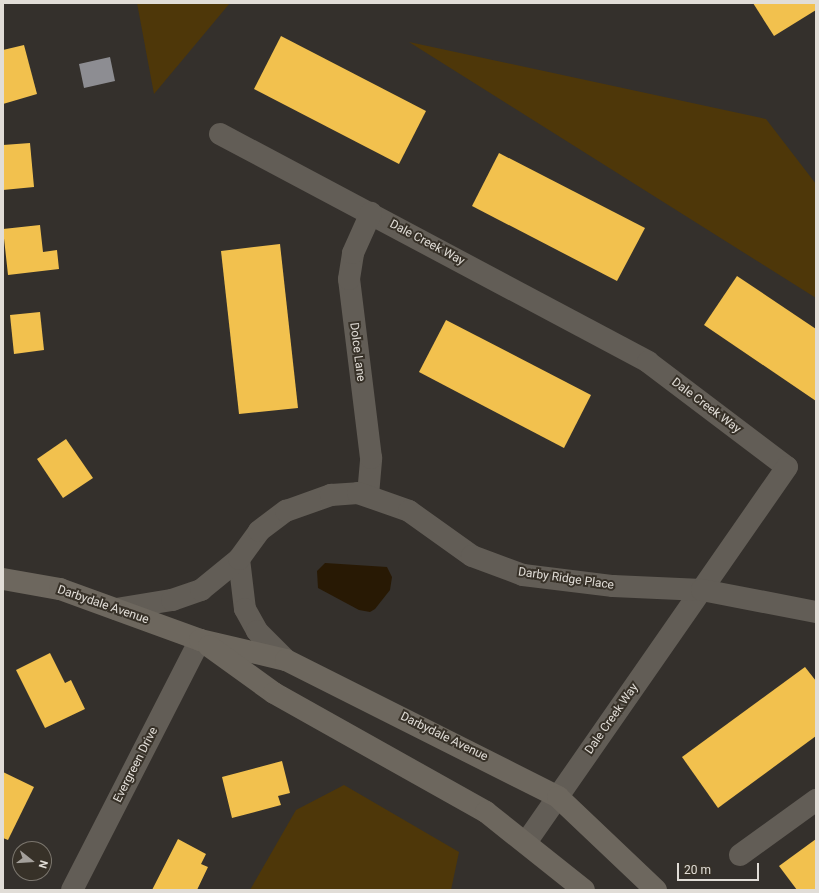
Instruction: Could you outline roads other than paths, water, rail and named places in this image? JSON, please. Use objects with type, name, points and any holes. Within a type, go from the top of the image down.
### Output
[{"type":"street","name":"Dale Creek Way","points":[[220,134],[371,213],[648,362],[787,467],[526,842]]},
{"type":"street","name":"Dolce Lane","points":[[368,495],[371,458],[349,279],[353,254],[371,213]]},
{"type":"street","name":"Darby Ridge Place","points":[[116,609],[172,600],[201,590],[239,559],[259,532],[286,511],[331,495],[368,495],[408,511],[472,556],[502,569],[613,586],[702,590],[816,612]]},
{"type":"street","points":[[239,559],[245,609],[256,631],[286,660]]},
{"type":"street","name":"Darbydale Avenue","points":[[3,579],[60,589],[200,640],[286,660],[558,797],[656,890]]},
{"type":"street","name":"Darbydale Avenue","points":[[200,640],[274,693],[448,789],[526,842],[584,890]]},
{"type":"street","name":"Evergreen Drive","points":[[72,890],[200,640]]},
{"type":"street","points":[[740,855],[816,800]]}]
